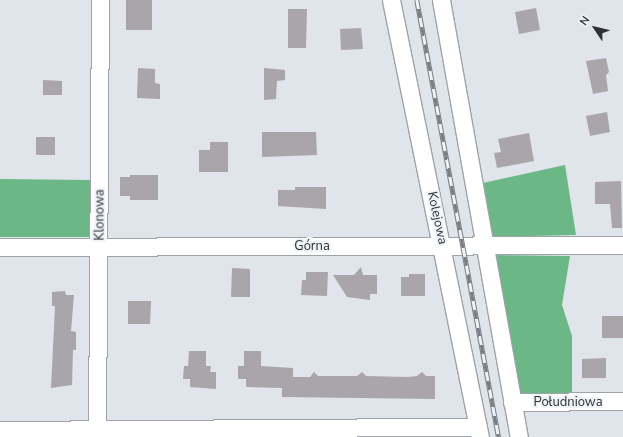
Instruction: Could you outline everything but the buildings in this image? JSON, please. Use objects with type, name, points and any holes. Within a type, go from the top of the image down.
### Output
[{"type":"street","name":"Klonowa","points":[[97,430],[100,247],[100,0]]},
{"type":"street","name":"Kolejowa","points":[[391,0],[479,432]]},
{"type":"street","points":[[441,0],[519,437]]},
{"type":"street","name":"Górna","points":[[0,247],[442,245],[485,247],[623,245]]},
{"type":"street","name":"Południowa","points":[[512,402],[623,401]]},
{"type":"street","points":[[0,430],[479,432]]},
{"type":"green space","points":[[565,165],[576,235],[492,237],[483,183]]},
{"type":"green space","points":[[0,179],[91,180],[92,237],[0,237]]},
{"type":"green space","points":[[492,255],[570,256],[562,305],[572,336],[572,396],[520,397]]},
{"type":"railway","points":[[417,0],[499,437]]}]
